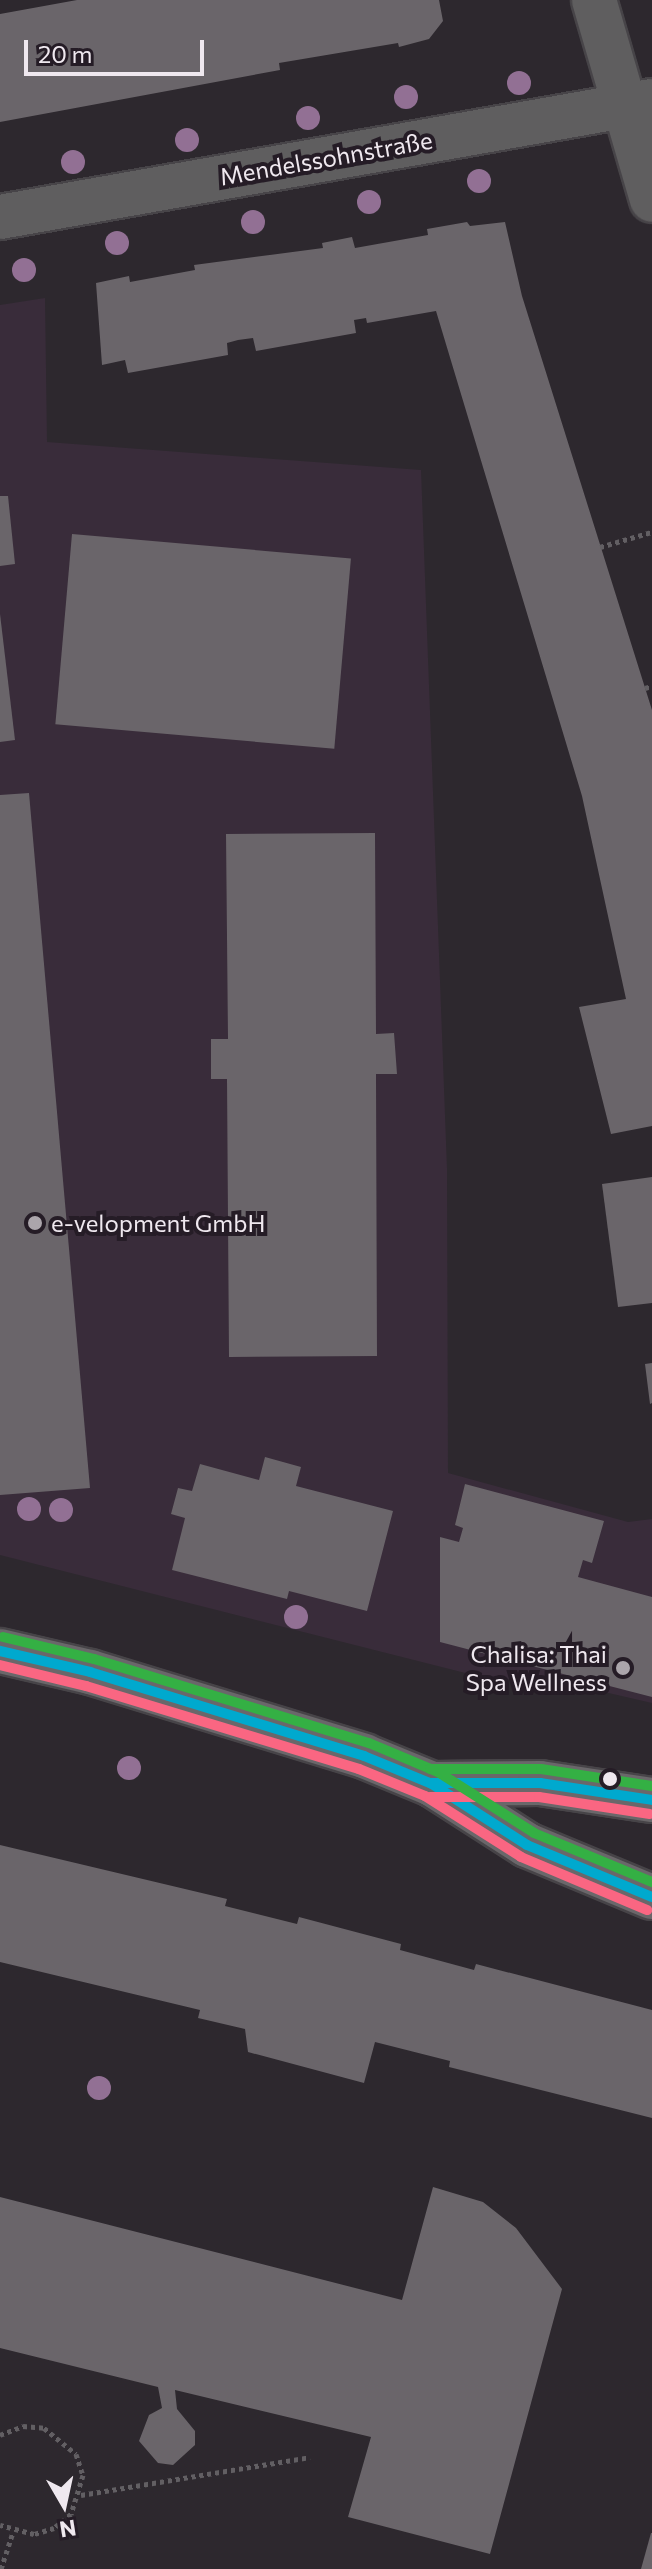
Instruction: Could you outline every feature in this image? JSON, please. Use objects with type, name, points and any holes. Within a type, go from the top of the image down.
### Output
[{"type":"main road","points":[[0,1651],[90,1672],[364,1756],[432,1784],[527,1845],[652,1897]]},
{"type":"main road","points":[[432,1784],[540,1783],[652,1800]]},
{"type":"street","points":[[594,0],[637,103],[652,200]]},
{"type":"street","name":"Mendelssohnstraße","points":[[0,217],[637,103]]},
{"type":"path","points":[[600,547],[652,532]]},
{"type":"path","points":[[0,2435],[23,2426],[44,2428],[63,2438],[76,2454],[83,2475],[81,2495],[71,2514],[54,2528],[34,2534],[13,2533],[0,2525]]},
{"type":"path","points":[[81,2495],[310,2457]]},
{"type":"path","points":[[1,2569],[13,2533]]},
{"type":"shaded area","points":[[45,298],[47,442],[421,470],[447,1169],[448,1473],[628,1522],[652,1519],[652,1703],[539,1677],[493,1680],[0,1555],[0,305]]},
{"type":"building","points":[[77,0],[439,0],[443,21],[429,39],[399,47],[398,43],[279,63],[280,70],[0,122],[0,14]]},
{"type":"building","points":[[467,222],[470,226],[505,222],[522,296],[652,710],[652,1126],[611,1134],[579,1007],[626,999],[582,796],[436,311],[367,323],[366,318],[354,320],[356,333],[256,351],[253,338],[238,340],[227,343],[228,355],[128,373],[125,360],[102,365],[96,283],[129,276],[130,282],[195,270],[194,265],[323,248],[322,243],[352,237],[355,248],[428,235],[427,229]]},
{"type":"building","points":[[0,496],[8,496],[15,564],[0,566]]},
{"type":"building","points":[[72,534],[351,558],[334,749],[55,724]]},
{"type":"building","points":[[0,614],[15,740],[0,742]]},
{"type":"building","points":[[29,793],[90,1488],[0,1495],[0,795]]},
{"type":"building","points":[[375,833],[376,1034],[394,1033],[397,1074],[376,1074],[377,1356],[229,1357],[227,1079],[211,1079],[211,1039],[228,1039],[226,834]]},
{"type":"building","points":[[652,1177],[652,1303],[618,1307],[602,1184]]},
{"type":"building","points":[[652,1363],[652,1403],[650,1404],[645,1364]]},
{"type":"building","points":[[265,1457],[301,1467],[296,1486],[393,1511],[367,1611],[289,1591],[287,1599],[172,1570],[185,1518],[171,1514],[178,1488],[192,1491],[200,1464],[259,1480]]},
{"type":"building","points":[[465,1484],[604,1521],[592,1563],[583,1560],[578,1577],[652,1597],[652,1697],[440,1642],[440,1537],[459,1542],[463,1528],[455,1525]]},
{"type":"building","points":[[0,1845],[227,1899],[225,1906],[297,1924],[299,1917],[401,1944],[400,1950],[474,1970],[476,1964],[652,2010],[652,2118],[449,2067],[450,2061],[375,2042],[364,2083],[248,2052],[245,2029],[198,2018],[200,2010],[0,1962]]},
{"type":"building","points":[[433,2187],[483,2202],[516,2228],[562,2289],[490,2554],[348,2517],[371,2437],[175,2390],[177,2409],[195,2431],[195,2445],[173,2465],[158,2463],[139,2441],[149,2415],[162,2408],[158,2387],[0,2348],[0,2197],[402,2300]]},
{"type":"building","points":[[651,2533],[652,2569],[641,2569]]},
{"type":"transit line","points":[[3,1637],[94,1659],[369,1743],[438,1772],[534,1833],[652,1882]]},
{"type":"transit line","points":[[0,1651],[90,1672],[364,1756],[432,1784],[527,1845],[652,1897]]},
{"type":"transit line","points":[[0,1665],[86,1686],[359,1769],[425,1796],[521,1857],[647,1910]]},
{"type":"transit line","points":[[430,1769],[541,1769],[652,1786]]},
{"type":"transit line","points":[[430,1783],[540,1783],[652,1800]]},
{"type":"transit line","points":[[430,1797],[539,1797],[650,1814]]},
{"type":"place","name":"e-velopment GmbH","points":[[35,1223]]},
{"type":"place","name":"Chalisa: Thai Spa Wellness","points":[[623,1668]]}]
